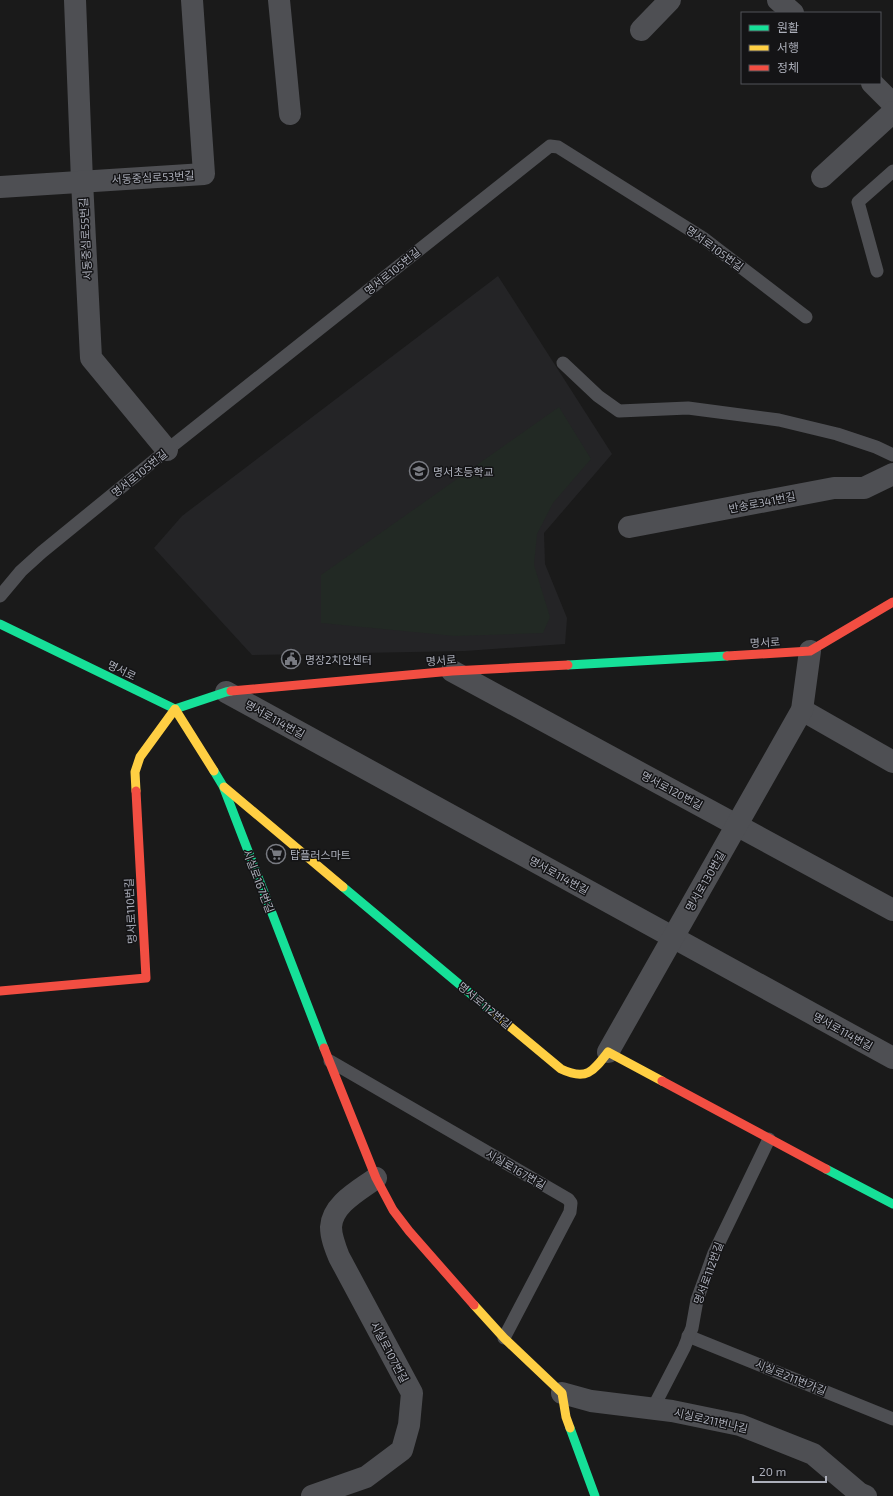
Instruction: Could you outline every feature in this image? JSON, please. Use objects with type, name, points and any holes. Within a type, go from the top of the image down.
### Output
[{"type":"street","name":"서동중심로55번길","points":[[75,0],[91,358],[167,450]]},
{"type":"street","name":"서동중심로53번길","points":[[0,187],[204,174],[192,0]]},
{"type":"street","points":[[279,0],[290,114]]},
{"type":"street","points":[[641,30],[670,0]]},
{"type":"street","points":[[778,0],[792,12]]},
{"type":"street","points":[[873,84],[893,104]]},
{"type":"street","points":[[822,177],[893,112]]},
{"type":"street","name":"반송로341번길","points":[[629,527],[834,488],[864,488],[893,474]]},
{"type":"street","name":"명서로","points":[[0,624],[175,709],[226,692],[452,671],[810,652],[893,602]]},
{"type":"street","name":"명서로130번길","points":[[608,1052],[802,710],[810,652]]},
{"type":"street","name":"명서로120번길","points":[[452,671],[893,910]]},
{"type":"street","name":"명서로114번길","points":[[226,692],[893,1058]]},
{"type":"street","name":"시실로167번길","points":[[175,709],[224,786],[328,1060],[376,1178],[393,1210],[409,1231],[504,1338],[562,1393]]},
{"type":"street","name":"명서로110번길","points":[[0,991],[146,978],[135,772],[140,756],[175,709]]},
{"type":"street","points":[[802,710],[893,762]]},
{"type":"street","name":"명서로112번길","points":[[224,786],[561,1069],[577,1076],[582,1076],[596,1069],[608,1052]]},
{"type":"street","points":[[608,1052],[893,1204]]},
{"type":"street","name":"시실로107번길","points":[[312,1496],[366,1477],[402,1450],[410,1425],[412,1392],[339,1257],[333,1241],[331,1226],[337,1210],[345,1201],[376,1178]]},
{"type":"street","points":[[562,1393],[566,1416],[595,1496]]},
{"type":"street","name":"시실로211번나길","points":[[562,1393],[591,1401],[672,1410],[740,1425],[813,1454],[859,1493],[866,1496]]},
{"type":"lane","name":"명서로105번길","points":[[0,596],[21,571],[37,556],[167,450],[550,146],[558,147],[703,238],[806,317]]},
{"type":"lane","points":[[876,271],[858,202],[893,171]]},
{"type":"lane","points":[[563,363],[598,396],[619,411],[688,408],[779,420],[837,434],[876,447],[893,455]]},
{"type":"lane","name":"시실로167번길","points":[[328,1060],[568,1199],[571,1203],[570,1212],[504,1338]]},
{"type":"lane","name":"명서로112번길","points":[[653,1408],[692,1328],[697,1300],[714,1253],[769,1139]]},
{"type":"lane","name":"시실로211번가길","points":[[688,1336],[893,1419]]},
{"type":"shaded area","name":"명서초등학교","points":[[498,276],[612,454],[544,533],[545,564],[567,618],[565,644],[465,651],[252,655],[154,548],[182,516]]},
{"type":"shaded area","points":[[559,407],[591,459],[553,503],[537,534],[534,565],[550,617],[543,633],[455,636],[321,623],[321,575]]},
{"type":"traffic: fast","points":[[0,624],[175,709],[231,691]]},
{"type":"traffic: fast","points":[[568,665],[727,656]]},
{"type":"traffic: fast","points":[[214,771],[223,786],[324,1048]]},
{"type":"traffic: fast","points":[[343,887],[496,1015]]},
{"type":"traffic: fast","points":[[826,1169],[893,1204]]},
{"type":"traffic: fast","points":[[570,1428],[595,1496]]},
{"type":"traffic: slow","points":[[136,791],[135,772],[140,757],[175,709],[214,771]]},
{"type":"traffic: slow","points":[[224,787],[343,887]]},
{"type":"traffic: slow","points":[[496,1015],[561,1069],[570,1073],[583,1074],[588,1072],[598,1065],[608,1052],[662,1081]]},
{"type":"traffic: slow","points":[[474,1305],[504,1338],[562,1393],[566,1417],[570,1428]]},
{"type":"traffic: jam","points":[[727,656],[810,651],[893,602]]},
{"type":"traffic: jam","points":[[231,691],[452,671],[568,665]]},
{"type":"traffic: jam","points":[[0,991],[146,978],[136,791]]},
{"type":"traffic: jam","points":[[324,1048],[376,1178],[393,1210],[409,1231],[474,1305]]},
{"type":"traffic: jam","points":[[662,1081],[826,1169]]},
{"type":"place","name":"명서초등학교","points":[[419,471]]},
{"type":"place","name":"명장2치안센터","points":[[291,659]]},
{"type":"place","name":"탑플러스마트","points":[[276,854]]}]
